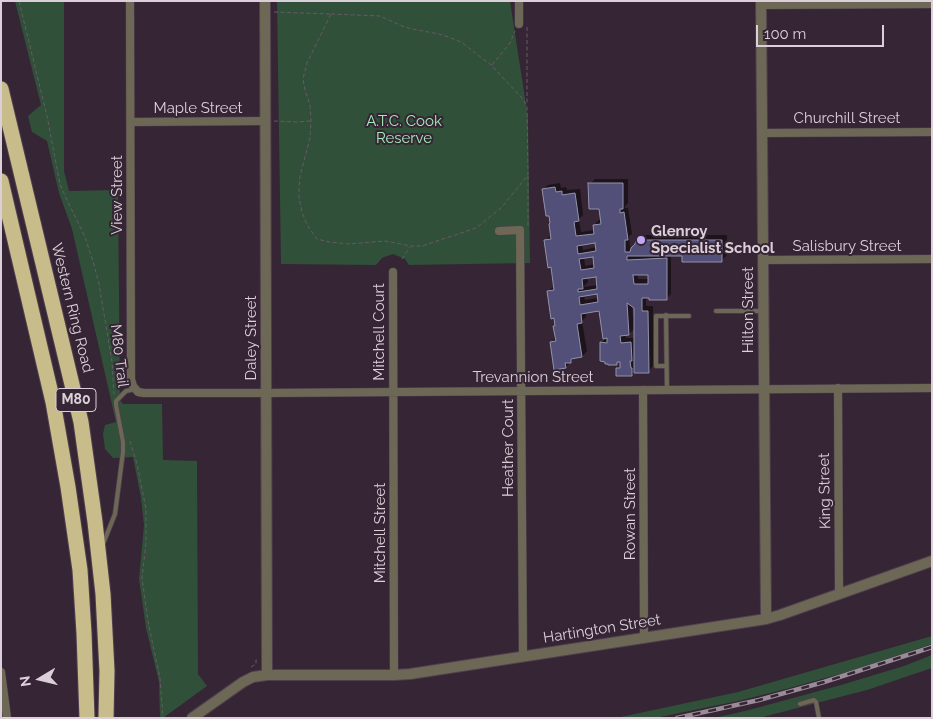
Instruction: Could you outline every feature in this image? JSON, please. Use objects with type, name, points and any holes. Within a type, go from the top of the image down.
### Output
[{"type":"highway","name":"Western Ring Road","points":[[1,89],[81,422],[99,555],[107,670],[106,718]]},
{"type":"highway","name":"M80","points":[[1,181],[53,402],[68,487],[80,570],[87,718]]},
{"type":"street","name":"View Street","points":[[130,1],[131,379],[135,389]]},
{"type":"street","name":"Daley Street","points":[[265,1],[267,676]]},
{"type":"street","points":[[519,1],[523,24]]},
{"type":"street","points":[[761,3],[932,4]]},
{"type":"street","name":"Hilton Street","points":[[761,3],[766,619]]},
{"type":"street","name":"Maple Street","points":[[131,122],[265,121]]},
{"type":"street","name":"Churchill Street","points":[[762,133],[932,132]]},
{"type":"street","name":"Heather Court","points":[[499,231],[520,230],[523,657]]},
{"type":"street","name":"Salisbury Street","points":[[763,260],[932,259]]},
{"type":"street","name":"Mitchell Court","points":[[393,272],[393,392]]},
{"type":"street","name":"King Street","points":[[838,388],[839,594]]},
{"type":"street","name":"Trevannion Street","points":[[135,389],[144,393],[267,393],[932,388]]},
{"type":"street","name":"Rowan Street","points":[[643,390],[644,638]]},
{"type":"street","name":"Mitchell Street","points":[[393,392],[394,675]]},
{"type":"street","name":"Hartington Street","points":[[192,718],[249,678],[257,676],[410,674],[766,619],[932,561]]},
{"type":"street","points":[[1,672],[7,718]]},
{"type":"lane","points":[[716,311],[763,311]]},
{"type":"lane","points":[[666,366],[656,366],[656,316],[689,316]]},
{"type":"lane","points":[[666,316],[667,390]]},
{"type":"lane","points":[[99,555],[115,514],[123,452],[122,435],[116,405],[117,399],[126,391],[135,389]]},
{"type":"lane","points":[[800,704],[814,700],[819,718]]},
{"type":"path","name":"M80 Trail","points":[[19,1],[47,116],[60,184],[84,237],[99,284],[112,362],[116,405]]},
{"type":"path","points":[[265,12],[380,16],[412,29],[439,34],[461,42],[492,65],[527,106]]},
{"type":"path","points":[[331,14],[307,63],[303,79],[310,105],[311,121],[310,138],[300,176],[299,189],[302,212],[317,239],[350,244],[385,241],[422,246],[471,230],[502,207],[528,175],[523,24]]},
{"type":"path","points":[[492,65],[523,24]]},
{"type":"path","points":[[265,121],[311,121]]},
{"type":"path","points":[[402,259],[411,246]]},
{"type":"path","points":[[129,437],[137,464],[146,509],[146,542],[142,578],[148,622],[160,678],[162,718]]},
{"type":"path","points":[[250,668],[256,664],[256,660],[267,663]]},
{"type":"green space","points":[[15,1],[64,1],[64,171],[69,191],[118,190],[120,400],[123,404],[162,404],[163,460],[197,461],[198,674],[207,686],[163,718],[160,718],[159,682],[146,628],[139,579],[144,525],[133,457],[113,458],[105,449],[103,434],[105,425],[116,422],[72,229],[59,193],[47,141],[32,132],[28,116],[41,105]]},
{"type":"green space","name":"A.T.C. Cook Reserve","points":[[277,1],[510,1],[528,118],[530,263],[409,265],[405,259],[393,254],[382,258],[376,265],[281,264]]},
{"type":"green space","points":[[932,636],[932,644],[847,672],[786,689],[655,718],[616,718],[738,692]]},
{"type":"green space","points":[[932,655],[932,668],[867,690],[759,718],[714,718],[841,685],[904,666]]},
{"type":"building","points":[[588,183],[623,183],[623,209],[620,209],[620,213],[624,212],[628,240],[625,240],[625,252],[630,252],[636,240],[722,240],[722,262],[682,262],[682,256],[627,256],[627,260],[667,258],[667,300],[642,298],[642,311],[648,311],[649,373],[634,373],[634,308],[627,303],[629,335],[620,336],[621,343],[631,342],[632,361],[630,361],[632,376],[616,376],[616,368],[620,368],[620,362],[617,362],[617,365],[608,365],[600,361],[600,342],[607,343],[607,338],[603,339],[599,311],[581,314],[582,323],[577,324],[582,357],[571,359],[571,363],[565,363],[566,368],[554,370],[550,342],[556,341],[553,326],[555,326],[554,318],[551,319],[547,291],[554,290],[551,267],[548,268],[544,240],[551,239],[550,223],[549,216],[546,216],[542,189],[555,187],[556,192],[562,191],[562,195],[575,193],[579,221],[574,222],[576,236],[594,234],[593,225],[601,224],[599,209],[589,209]],"holes":[[[595,243],[596,251],[578,254],[577,246]],[[593,257],[594,268],[581,270],[579,259]],[[633,275],[648,275],[648,284],[634,284]],[[596,277],[597,289],[578,292],[578,289],[583,289],[582,279]],[[597,294],[598,302],[580,305],[579,297]]]},
{"type":"railway","points":[[677,718],[759,700],[824,682],[932,647]]},
{"type":"place","name":"Glenroy Specialist School","points":[[641,240]]}]
